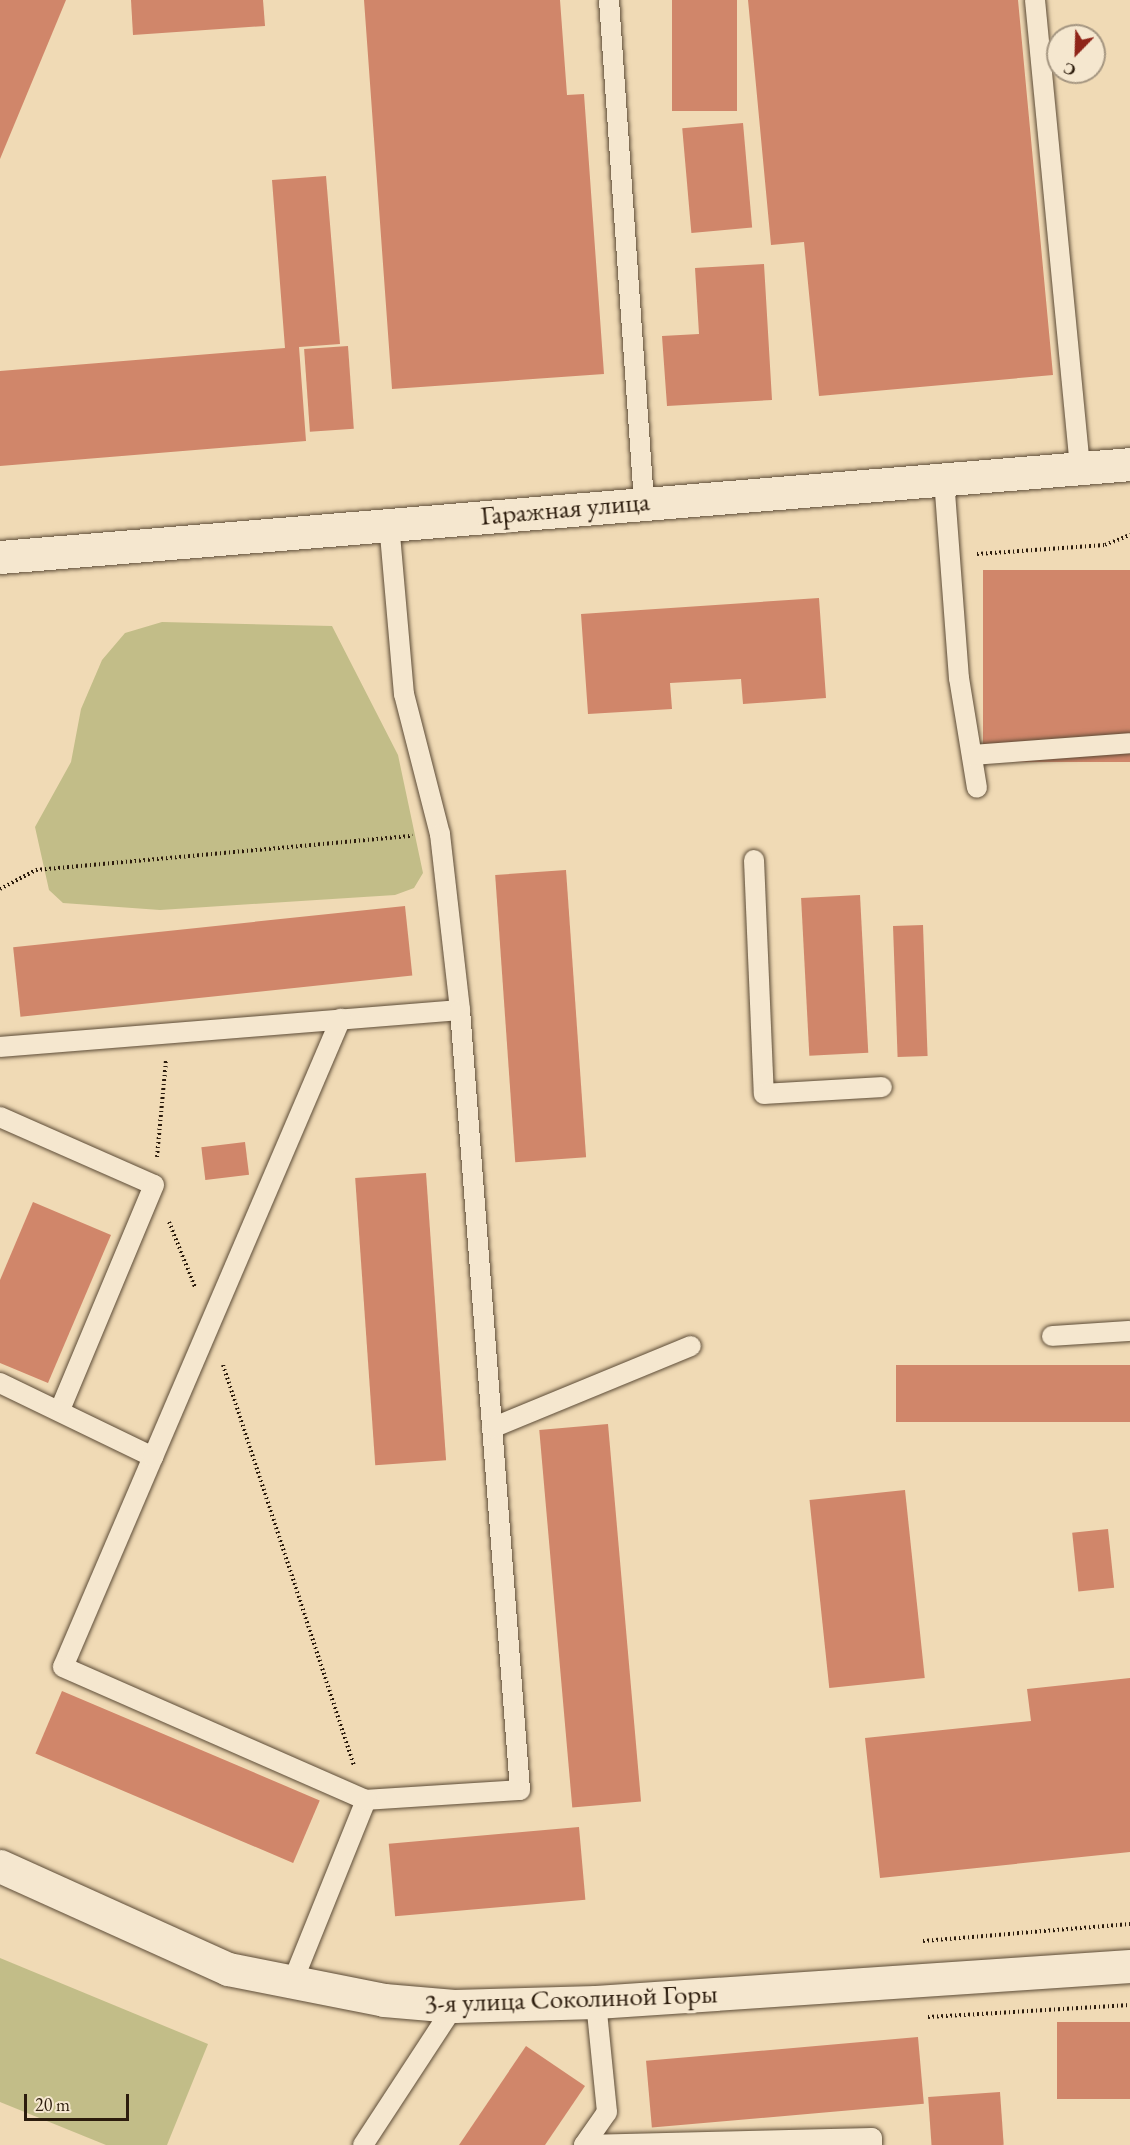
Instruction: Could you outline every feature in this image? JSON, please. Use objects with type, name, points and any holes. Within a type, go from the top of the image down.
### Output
[{"type":"street","name":"Гаражная улица","points":[[0,557],[644,502],[1130,464]]},
{"type":"street","name":"3-я улица Соколиной Горы","points":[[0,1866],[228,1969],[292,1983],[454,2006],[596,2002],[1130,1966]]},
{"type":"lane","points":[[609,0],[644,502]]},
{"type":"lane","points":[[1035,0],[1080,468]]},
{"type":"lane","points":[[944,479],[959,678],[977,788]]},
{"type":"lane","points":[[341,1019],[63,1667],[366,1800],[520,1790],[460,1010],[440,834],[404,694],[389,523]]},
{"type":"lane","points":[[972,754],[1130,743]]},
{"type":"lane","points":[[754,860],[764,1094],[882,1087]]},
{"type":"lane","points":[[0,1047],[460,1010]]},
{"type":"lane","points":[[1,1123],[154,1185],[60,1410]]},
{"type":"lane","points":[[1052,1336],[1130,1331]]},
{"type":"lane","points":[[492,1428],[691,1346]]},
{"type":"lane","points":[[0,1383],[60,1410],[153,1457]]},
{"type":"lane","points":[[292,1983],[366,1800]]},
{"type":"lane","points":[[584,2145],[607,2112],[596,2002]]},
{"type":"lane","points":[[363,2145],[454,2006]]},
{"type":"lane","points":[[584,2145],[872,2138],[872,2145]]},
{"type":"path","points":[[950,556],[1105,545],[1130,535]]},
{"type":"path","points":[[0,889],[36,870],[440,834]]},
{"type":"path","points":[[168,1033],[154,1185],[210,1325],[366,1800]]},
{"type":"path","points":[[923,1941],[1130,1924]]},
{"type":"path","points":[[928,2017],[1130,2005]]},
{"type":"shaded area","points":[[162,622],[332,626],[398,755],[423,873],[414,888],[395,895],[160,910],[63,903],[49,890],[35,827],[71,762],[81,709],[102,660],[125,633]]},
{"type":"shaded area","points":[[0,1958],[208,2044],[167,2145],[106,2145],[0,2102]]},
{"type":"building","points":[[0,0],[66,0],[0,159]]},
{"type":"building","points":[[131,0],[263,0],[265,26],[133,35]]},
{"type":"building","points":[[364,0],[560,0],[567,95],[584,94],[604,374],[392,389]]},
{"type":"building","points":[[672,0],[737,0],[737,111],[672,111]]},
{"type":"building","points":[[748,0],[1018,0],[1053,375],[819,396],[804,242],[771,245]]},
{"type":"building","points":[[743,123],[752,228],[691,233],[682,128]]},
{"type":"building","points":[[326,176],[340,344],[299,347],[306,441],[0,466],[0,371],[285,348],[272,180]]},
{"type":"building","points":[[764,264],[772,400],[667,406],[662,336],[699,334],[695,268]]},
{"type":"building","points":[[348,346],[354,429],[310,432],[304,349]]},
{"type":"building","points":[[983,570],[1130,570],[1130,762],[983,762]]},
{"type":"building","points":[[819,598],[826,698],[743,704],[741,679],[670,683],[672,709],[588,714],[581,614]]},
{"type":"building","points":[[566,870],[586,1157],[515,1162],[495,875]]},
{"type":"building","points":[[860,895],[868,1053],[809,1056],[801,898]]},
{"type":"building","points":[[405,906],[412,976],[20,1017],[13,947]]},
{"type":"building","points":[[923,925],[928,1056],[898,1057],[893,926]]},
{"type":"building","points":[[245,1142],[249,1175],[205,1180],[201,1147]]},
{"type":"building","points":[[426,1173],[446,1460],[375,1465],[355,1178]]},
{"type":"building","points":[[33,1202],[111,1235],[48,1383],[0,1363],[0,1280]]},
{"type":"building","points":[[896,1365],[1130,1365],[1130,1422],[896,1422]]},
{"type":"building","points":[[608,1424],[641,1802],[572,1808],[539,1430]]},
{"type":"building","points":[[905,1490],[925,1678],[829,1688],[810,1500]]},
{"type":"building","points":[[1108,1529],[1114,1588],[1078,1591],[1072,1533]]},
{"type":"building","points":[[1130,1678],[1130,1852],[880,1878],[865,1738],[1031,1721],[1027,1689]]},
{"type":"building","points":[[62,1691],[320,1800],[293,1863],[35,1754]]},
{"type":"building","points":[[579,1827],[585,1900],[395,1916],[389,1844]]},
{"type":"building","points":[[1057,2022],[1130,2022],[1130,2099],[1057,2099]]},
{"type":"building","points":[[918,2037],[924,2104],[652,2128],[646,2061]]},
{"type":"building","points":[[526,2046],[585,2086],[545,2145],[459,2145]]},
{"type":"building","points":[[1000,2092],[1004,2145],[932,2145],[928,2097]]}]
